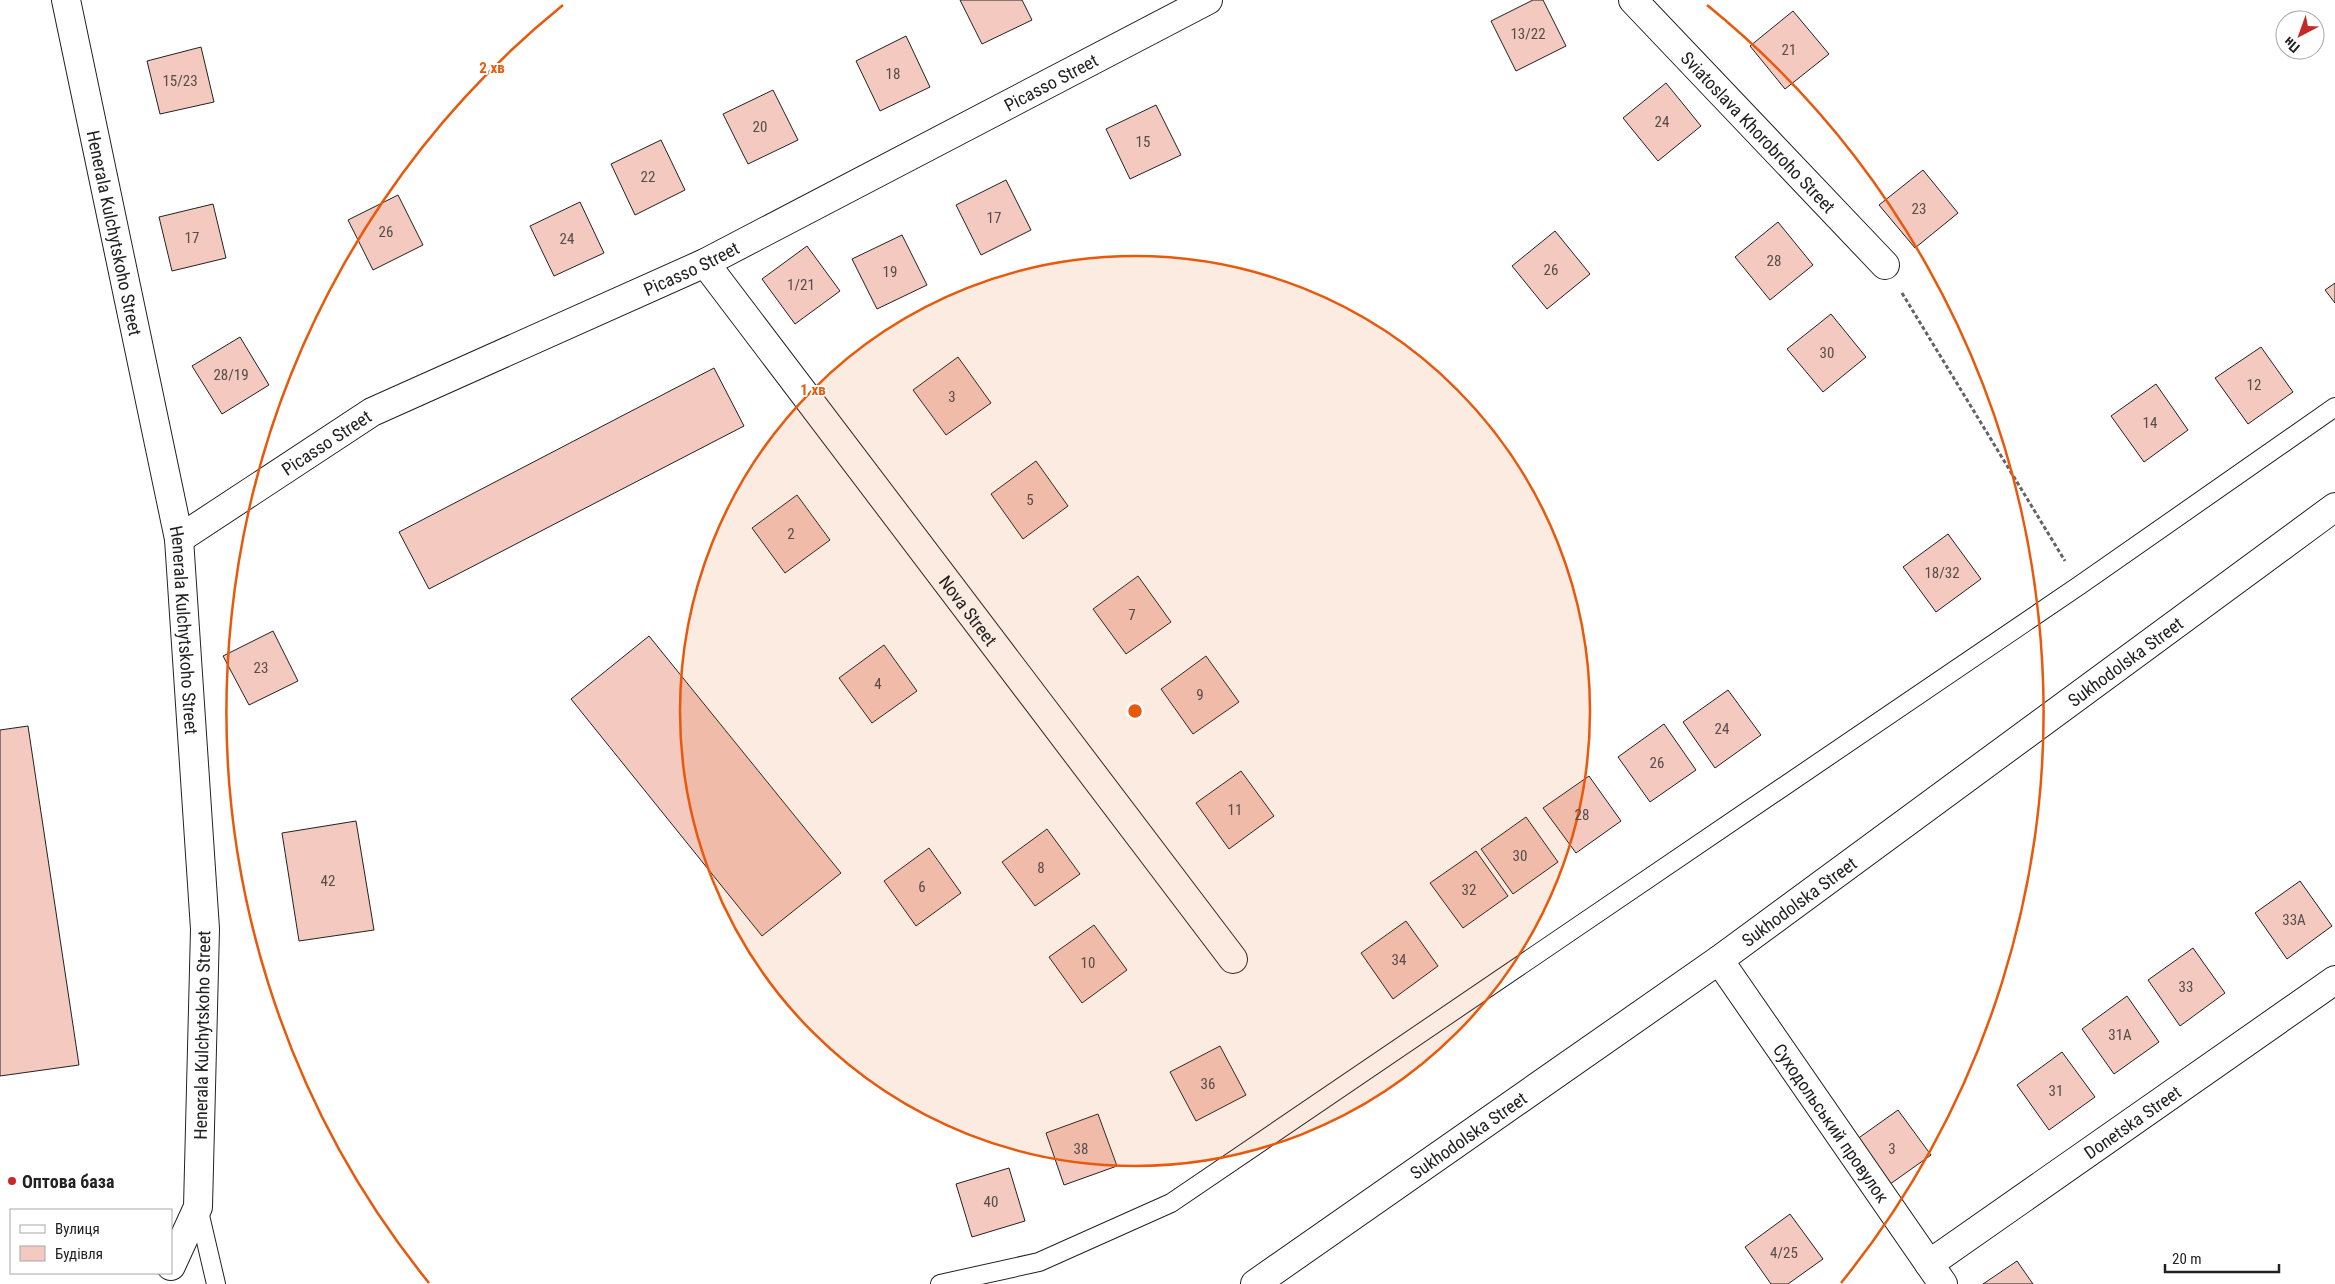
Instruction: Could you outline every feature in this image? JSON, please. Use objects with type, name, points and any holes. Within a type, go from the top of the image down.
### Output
[{"type":"street","name":"Henerala Kulchytskoho Street","points":[[66,0],[179,539],[205,928],[198,1208],[172,1264]]},
{"type":"street","name":"Picasso Street","points":[[179,539],[372,412],[705,263],[1208,0]]},
{"type":"street","name":"Sviatoslava Khorobroho Street","points":[[1633,0],[1885,266]]},
{"type":"street","name":"Nova Street","points":[[705,263],[1233,959]]},
{"type":"street","name":"Sukhodolska Street","points":[[1255,1284],[1719,960],[2335,507]]},
{"type":"street","name":"Суходольський провулок","points":[[1719,960],[1936,1274]]},
{"type":"street","name":"Donetska Street","points":[[1936,1274],[2335,980]]},
{"type":"lane","points":[[940,1284],[1039,1262],[1171,1203],[2080,585],[2335,407]]},
{"type":"lane","points":[[198,1208],[216,1284]]},
{"type":"path","points":[[1885,266],[2080,585]]},
{"type":"building","points":[[960,0],[1022,0],[1032,20],[982,44]]},
{"type":"building","points":[[1533,0],[1543,0],[1566,46],[1516,71],[1491,21]]},
{"type":"building","points":[[1793,11],[1829,54],[1785,89],[1750,46]]},
{"type":"building","points":[[906,36],[930,87],[880,111],[856,61]]},
{"type":"building","points":[[201,47],[214,102],[160,114],[147,61]]},
{"type":"building","points":[[1666,83],[1701,126],[1658,161],[1623,118]]},
{"type":"building","points":[[773,90],[798,140],[748,164],[723,114]]},
{"type":"building","points":[[1156,105],[1181,155],[1130,179],[1106,129]]},
{"type":"building","points":[[661,140],[685,190],[635,215],[611,164]]},
{"type":"building","points":[[1923,170],[1958,213],[1915,248],[1879,205]]},
{"type":"building","points":[[1006,180],[1031,230],[981,255],[956,205]]},
{"type":"building","points":[[398,195],[423,245],[373,270],[348,220]]},
{"type":"building","points":[[580,202],[604,253],[554,276],[530,226]]},
{"type":"building","points":[[213,204],[226,258],[172,271],[159,217]]},
{"type":"building","points":[[1778,222],[1813,265],[1770,300],[1735,257]]},
{"type":"building","points":[[1555,231],[1590,274],[1547,309],[1512,266]]},
{"type":"building","points":[[902,235],[927,285],[877,309],[852,259]]},
{"type":"building","points":[[807,246],[840,291],[795,324],[762,279]]},
{"type":"building","points":[[2335,283],[2335,303],[2325,290]]},
{"type":"building","points":[[1831,314],[1866,357],[1823,392],[1787,349]]},
{"type":"building","points":[[240,337],[269,385],[222,414],[192,366]]},
{"type":"building","points":[[2261,347],[2293,392],[2248,424],[2215,378]]},
{"type":"building","points":[[958,357],[991,403],[946,435],[913,390]]},
{"type":"building","points":[[714,368],[744,426],[429,589],[399,532]]},
{"type":"building","points":[[2156,384],[2188,430],[2144,462],[2111,416]]},
{"type":"building","points":[[1036,461],[1068,506],[1023,539],[991,494]]},
{"type":"building","points":[[797,495],[830,540],[785,573],[752,528]]},
{"type":"building","points":[[1948,534],[1981,579],[1936,612],[1903,567]]},
{"type":"building","points":[[1138,576],[1171,622],[1126,654],[1093,609]]},
{"type":"building","points":[[273,631],[298,681],[249,705],[223,656]]},
{"type":"building","points":[[649,636],[841,873],[762,936],[571,699]]},
{"type":"building","points":[[884,645],[917,691],[872,723],[839,678]]},
{"type":"building","points":[[1206,656],[1239,702],[1193,734],[1161,689]]},
{"type":"building","points":[[1728,690],[1761,735],[1715,768],[1683,722]]},
{"type":"building","points":[[1664,724],[1696,770],[1650,802],[1618,757]]},
{"type":"building","points":[[28,726],[79,1065],[0,1076],[0,730]]},
{"type":"building","points":[[1241,771],[1274,816],[1229,849],[1196,803]]},
{"type":"building","points":[[1589,776],[1621,821],[1576,853],[1543,808]]},
{"type":"building","points":[[1526,817],[1558,862],[1513,894],[1481,849]]},
{"type":"building","points":[[356,821],[374,930],[299,941],[282,833]]},
{"type":"building","points":[[1047,829],[1080,874],[1035,906],[1002,862]]},
{"type":"building","points":[[929,848],[961,893],[916,926],[884,881]]},
{"type":"building","points":[[1476,851],[1508,896],[1463,928],[1430,883]]},
{"type":"building","points":[[2300,881],[2332,926],[2287,959],[2255,913]]},
{"type":"building","points":[[1406,921],[1438,966],[1393,999],[1361,953]]},
{"type":"building","points":[[1094,925],[1127,970],[1082,1003],[1049,957]]},
{"type":"building","points":[[2193,948],[2225,993],[2180,1026],[2148,980]]},
{"type":"building","points":[[2127,996],[2159,1042],[2114,1074],[2082,1029]]},
{"type":"building","points":[[1220,1046],[1246,1095],[1196,1121],[1170,1072]]},
{"type":"building","points":[[2062,1052],[2095,1097],[2049,1130],[2017,1085]]},
{"type":"building","points":[[1898,1110],[1931,1155],[1886,1187],[1853,1142]]},
{"type":"building","points":[[1098,1114],[1117,1166],[1064,1185],[1046,1133]]},
{"type":"building","points":[[1009,1168],[1025,1221],[972,1237],[956,1184]]},
{"type":"building","points":[[1790,1214],[1823,1259],[1788,1284],[1771,1284],[1745,1247]]},
{"type":"building","points":[[2017,1261],[2033,1284],[1983,1284]]},
{"type":"place","name":"Оптова база","points":[[12,1181]]}]
